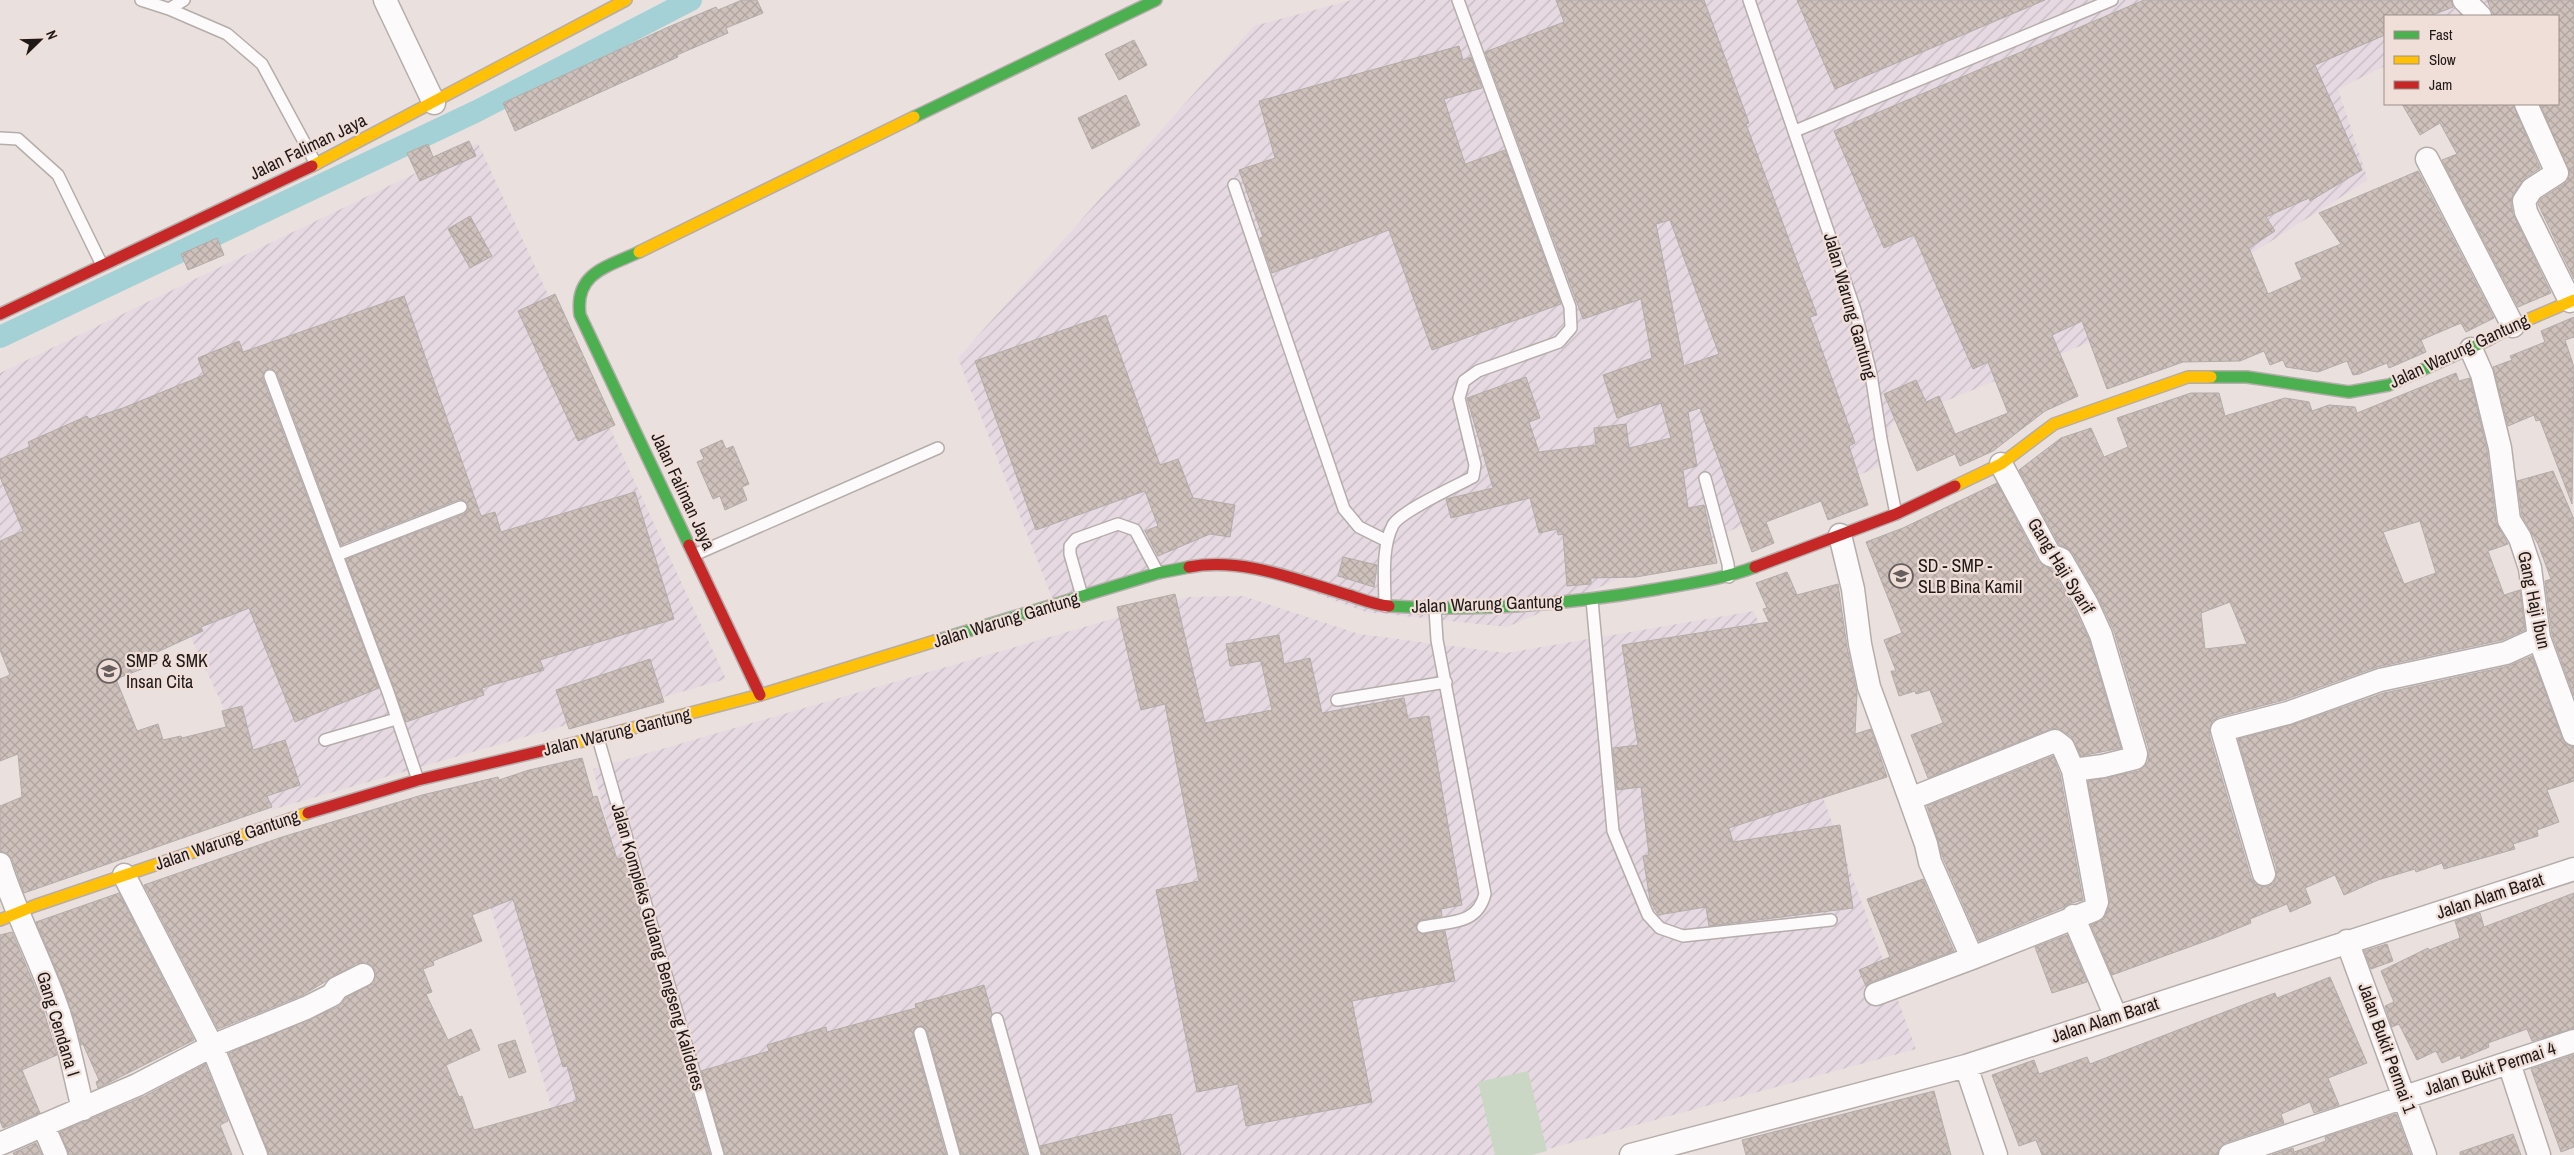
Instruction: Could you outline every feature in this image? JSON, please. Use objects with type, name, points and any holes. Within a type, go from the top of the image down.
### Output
[{"type":"street","points":[[385,0],[434,102]]},
{"type":"street","name":"Jalan Faliman Jaya","points":[[0,314],[316,164],[626,0]]},
{"type":"street","name":"Jalan Faliman Jaya","points":[[760,695],[580,315],[578,302],[581,286],[586,280],[600,271],[830,157],[1156,0]]},
{"type":"street","points":[[2464,0],[2479,15]]},
{"type":"street","points":[[2527,105],[2565,172],[2532,189],[2524,201],[2526,212],[2572,300]]},
{"type":"street","points":[[2427,159],[2513,326]]},
{"type":"street","name":"Jalan Warung Gantung","points":[[9,917],[278,822],[418,780],[598,738],[760,695],[1158,573],[1205,564],[1230,564],[1259,569],[1385,606],[1435,609],[1592,600],[1730,577],[1896,514],[2002,464],[2054,424],[2188,377],[2247,377],[2349,392],[2389,385],[2472,350],[2513,326],[2572,300]]},
{"type":"street","name":"Gang Haji Ibun","points":[[2472,350],[2482,374],[2500,448],[2509,520],[2520,538],[2530,568],[2539,638],[2574,734]]},
{"type":"street","name":"Gang Haji Syarif","points":[[2002,464],[2050,555],[2061,559],[2087,604],[2101,635],[2136,754],[2135,758],[2103,766],[2072,770]]},
{"type":"street","points":[[1840,535],[1853,588],[1860,644],[1869,688],[1926,844],[1930,862],[1972,958]]},
{"type":"street","points":[[2264,874],[2222,730],[2288,713],[2380,680],[2506,654],[2539,638]]},
{"type":"street","points":[[1876,994],[1972,958],[2073,916],[2094,910],[2098,902],[2072,770],[2063,747],[2055,740],[1910,799]]},
{"type":"street","name":"Gang Cendana I","points":[[0,864],[9,917],[42,968],[59,1014],[83,1109]]},
{"type":"street","name":"Jalan Alam Barat","points":[[1631,1155],[1966,1066],[2574,869]]},
{"type":"street","points":[[124,875],[212,1046],[256,1155]]},
{"type":"street","points":[[2073,916],[2116,1017]]},
{"type":"street","name":"Jalan Bukit Permai 1","points":[[2347,941],[2425,1155]]},
{"type":"street","points":[[0,1144],[137,1085],[212,1046],[306,1008],[332,995],[337,988],[363,975]]},
{"type":"street","name":"Jalan Bukit Permai 4","points":[[2230,1155],[2292,1146],[2405,1096],[2574,1041]]},
{"type":"street","points":[[2509,1063],[2539,1155]]},
{"type":"street","points":[[1966,1066],[1996,1155]]},
{"type":"street","points":[[43,1125],[56,1155]]},
{"type":"lane","points":[[141,0],[169,9],[227,34],[262,64],[316,164]]},
{"type":"lane","points":[[169,9],[184,0]]},
{"type":"lane","points":[[1385,606],[1387,541],[1394,523],[1415,508],[1473,477],[1475,465],[1459,398],[1464,381],[1478,371],[1559,342],[1571,328],[1570,307],[1458,0]]},
{"type":"lane","name":"Jalan Warung Gantung","points":[[1749,0],[1855,310],[1871,374],[1881,439],[1896,514]]},
{"type":"lane","points":[[1795,131],[2112,0]]},
{"type":"lane","points":[[0,138],[18,139],[58,175],[102,265]]},
{"type":"lane","points":[[1234,186],[1344,509],[1359,527],[1387,541]]},
{"type":"lane","points":[[270,376],[418,780]]},
{"type":"lane","points":[[694,555],[938,448]]},
{"type":"lane","points":[[1705,478],[1730,577]]},
{"type":"lane","points":[[337,555],[461,507]]},
{"type":"lane","points":[[1082,596],[1070,554],[1070,546],[1076,538],[1118,524],[1135,530],[1158,573]]},
{"type":"lane","points":[[1592,600],[1613,831],[1648,915],[1660,928],[1683,936],[1831,920]]},
{"type":"lane","points":[[1424,927],[1471,917],[1481,908],[1485,894],[1437,640],[1435,609]]},
{"type":"lane","points":[[1337,700],[1446,682]]},
{"type":"lane","points":[[324,740],[396,719]]},
{"type":"lane","name":"Jalan Kompleks Gudang Bengseng Kalideres","points":[[598,738],[718,1155]]},
{"type":"lane","points":[[997,1019],[1035,1155]]},
{"type":"lane","points":[[920,1032],[954,1155]]},
{"type":"shaded area","points":[[1352,0],[2520,0],[2489,15],[2384,15],[2384,66],[2338,89],[2368,180],[2149,318],[1892,423],[1880,466],[1507,627],[1366,612],[1257,572],[1189,570],[1054,603],[958,358],[1254,26]]},
{"type":"shaded area","points":[[478,143],[726,679],[271,810],[134,515],[0,569],[0,373]]},
{"type":"shaded area","points":[[1243,596],[1359,634],[1506,653],[1754,611],[1916,1049],[1526,1155],[498,1155],[559,1132],[487,896],[613,846],[593,769],[1188,597]]},
{"type":"green space","points":[[1528,1071],[1547,1151],[1532,1155],[1495,1155],[1478,1082]]},
{"type":"building","points":[[742,0],[757,0],[763,13],[726,28],[728,33],[677,55],[678,57],[515,131],[503,103],[666,28],[716,7],[718,10]]},
{"type":"building","points":[[1556,0],[1704,0],[1749,123],[1746,124],[1817,315],[1810,317],[1855,443],[1849,446],[1868,505],[1828,520],[1821,501],[1766,522],[1774,543],[1752,552],[1700,408],[1688,412],[1697,466],[1683,470],[1688,508],[1704,505],[1717,563],[1636,577],[1591,578],[1591,584],[1567,586],[1563,534],[1558,535],[1557,529],[1539,533],[1530,498],[1451,518],[1446,499],[1493,488],[1467,398],[1526,377],[1540,418],[1529,422],[1539,452],[1596,445],[1594,428],[1626,424],[1629,448],[1671,438],[1661,403],[1617,418],[1603,375],[1652,358],[1641,299],[1583,319],[1485,52],[1564,22]],"holes":[[[1670,220],[1719,354],[1684,366],[1656,224]]]},
{"type":"building","points":[[1797,0],[2045,0],[1835,89]]},
{"type":"building","points":[[2144,0],[2451,0],[2453,7],[2433,15],[2384,15],[2384,35],[2315,65],[2362,170],[2310,201],[2309,198],[2266,217],[2275,231],[2249,248],[2268,294],[2302,279],[2295,263],[2341,244],[2319,213],[2418,171],[2494,318],[2466,332],[2461,323],[2421,340],[2426,352],[2389,368],[2387,363],[2359,374],[2353,375],[2347,361],[2318,372],[2286,367],[2283,360],[2270,365],[2264,351],[2240,361],[2183,362],[2107,389],[2082,321],[2052,335],[2078,396],[2045,411],[1993,451],[1960,466],[1955,454],[1917,471],[1884,394],[1916,380],[1926,402],[1939,396],[1955,434],[2008,413],[1988,362],[1973,369],[1914,235],[1884,248],[1834,131]]},
{"type":"building","points":[[2487,0],[2574,0],[2574,279],[2538,204],[2541,199],[2564,184],[2570,174],[2540,105],[2559,105],[2559,15],[2494,15]]},
{"type":"building","points":[[1134,40],[1147,65],[1119,80],[1105,54]]},
{"type":"building","points":[[1459,46],[1463,60],[1471,57],[1482,88],[1444,99],[1465,164],[1505,150],[1561,304],[1432,350],[1389,230],[1272,273],[1260,238],[1263,237],[1239,170],[1275,158],[1259,101]]},
{"type":"building","points":[[1126,95],[1140,125],[1092,149],[1078,118]]},
{"type":"building","points":[[2403,105],[2513,105],[2540,168],[2525,178],[2513,194],[2511,203],[2513,214],[2551,293],[2518,307],[2442,160],[2457,154],[2440,123],[2420,135]]},
{"type":"building","points":[[469,141],[476,156],[420,181],[407,153],[428,144],[433,157]]},
{"type":"building","points":[[470,216],[492,256],[470,268],[448,229]]},
{"type":"building","points":[[217,238],[224,255],[188,270],[181,254]]},
{"type":"building","points":[[555,294],[615,425],[578,441],[518,311]]},
{"type":"building","points":[[404,296],[481,516],[495,512],[501,532],[635,492],[674,619],[540,660],[544,670],[482,688],[484,695],[406,722],[346,559],[464,514],[468,509],[468,504],[463,500],[458,500],[341,545],[277,373],[272,369],[267,369],[263,374],[263,379],[379,688],[295,722],[249,608],[201,627],[203,631],[153,654],[157,663],[116,679],[137,731],[158,724],[163,740],[181,736],[182,738],[226,727],[222,711],[242,706],[253,750],[285,740],[300,785],[267,796],[272,807],[24,893],[12,859],[8,854],[0,851],[0,806],[22,797],[18,754],[0,761],[0,679],[10,675],[0,650],[0,541],[23,531],[0,477],[0,459],[30,447],[28,442],[87,416],[89,419],[123,408],[204,375],[198,358],[239,341],[243,352]]},
{"type":"building","points":[[1106,315],[1160,465],[1178,459],[1193,498],[1235,505],[1230,537],[1210,534],[1158,556],[1145,531],[1158,526],[1145,491],[1036,530],[975,361]]},
{"type":"building","points":[[2574,317],[2574,337],[2565,340],[2574,367],[2572,504],[2540,420],[2536,421],[2534,415],[2508,426],[2493,367],[2512,360],[2510,356],[2545,342],[2541,331]]},
{"type":"building","points":[[2456,373],[2459,381],[2470,378],[2487,450],[2496,522],[2508,544],[2488,551],[2504,595],[2520,590],[2525,630],[2502,640],[2377,667],[2284,700],[2219,717],[2212,721],[2209,734],[2251,878],[2255,884],[2267,887],[2274,883],[2277,870],[2238,739],[2292,725],[2384,693],[2509,666],[2532,656],[2562,738],[2566,744],[2574,747],[2574,781],[2547,790],[2559,822],[2537,830],[2538,836],[2513,844],[2515,849],[2444,869],[2442,863],[2416,872],[2415,869],[2378,880],[2344,895],[2335,875],[2305,888],[2311,903],[2290,912],[2287,904],[2250,919],[2251,923],[2112,975],[2091,925],[2104,919],[2110,900],[2088,781],[2139,771],[2148,762],[2149,750],[2114,631],[2099,599],[2072,552],[2059,544],[2019,470],[2061,438],[2091,428],[2104,457],[2128,447],[2117,418],[2191,393],[2219,393],[2225,416],[2285,398],[2309,402],[2312,411],[2329,405],[2355,407],[2357,413]],"holes":[[[2420,521],[2436,573],[2404,584],[2383,532]],[[2230,602],[2247,644],[2205,649],[2201,613]]]},
{"type":"building","points":[[722,440],[726,449],[733,446],[749,484],[742,487],[747,500],[725,510],[720,496],[713,499],[697,462],[704,459],[700,450]]},
{"type":"building","points":[[2553,471],[2574,519],[2574,696],[2552,635],[2545,581],[2551,579],[2538,544],[2522,516],[2517,481]]},
{"type":"building","points":[[1997,483],[2038,561],[2052,570],[2075,610],[2089,640],[2121,748],[2081,756],[2071,736],[2057,728],[1928,778],[1911,735],[1943,723],[1930,690],[1916,694],[1915,691],[1899,696],[1891,671],[1896,671],[1884,640],[1902,633],[1866,542],[1903,528]]},
{"type":"building","points":[[1343,557],[1377,565],[1374,587],[1338,576]]},
{"type":"building","points":[[1787,572],[1797,595],[1838,584],[1847,647],[1857,693],[1855,734],[1871,729],[1887,777],[1729,828],[1733,842],[1840,825],[1853,908],[1709,926],[1706,907],[1658,915],[1650,900],[1643,856],[1649,855],[1641,787],[1617,790],[1613,748],[1638,745],[1622,645],[1769,622],[1763,609],[1767,608],[1756,583]]},
{"type":"building","points":[[1175,594],[1205,723],[1272,710],[1261,661],[1230,666],[1226,644],[1279,635],[1284,664],[1310,658],[1322,713],[1404,698],[1408,719],[1429,716],[1462,905],[1441,909],[1442,916],[1421,920],[1416,928],[1421,934],[1445,931],[1455,981],[1352,1001],[1372,1102],[1246,1126],[1238,1084],[1197,1092],[1156,890],[1199,881],[1165,704],[1141,710],[1117,607]]},
{"type":"building","points":[[650,659],[664,702],[569,729],[556,690]]},
{"type":"building","points":[[2053,756],[2060,774],[2083,900],[2068,904],[1979,941],[1943,858],[1927,806]]},
{"type":"building","points":[[582,758],[593,797],[597,796],[617,859],[624,857],[710,1155],[269,1155],[229,1053],[338,1007],[346,998],[374,983],[375,970],[370,964],[357,963],[301,996],[218,1029],[144,885],[282,837],[422,795],[498,777],[499,780],[529,770]],"holes":[[[513,899],[563,1067],[567,1066],[577,1101],[474,1130],[462,1096],[459,1097],[446,1065],[480,1050],[471,1029],[448,1040],[426,994],[432,992],[423,969],[434,965],[433,961],[482,941],[472,915]]]},
{"type":"building","points":[[1923,879],[1954,951],[1871,982],[1866,986],[1859,970],[1890,957],[1867,899]]},
{"type":"building","points":[[119,893],[194,1040],[98,1088],[96,1082],[99,1080],[83,1044],[81,1045],[64,989],[36,922]]},
{"type":"building","points":[[2574,893],[2574,1028],[2532,1041],[2527,1029],[2488,1043],[2489,1047],[2461,1059],[2460,1055],[2442,1063],[2436,1051],[2417,1060],[2399,1024],[2392,1027],[2385,1006],[2394,1002],[2381,971],[2428,948],[2429,950],[2460,938],[2455,921],[2480,913],[2484,927]]},
{"type":"building","points":[[12,932],[40,999],[57,1055],[22,1070],[40,1113],[3,1128],[0,1121],[0,935]]},
{"type":"building","points":[[2067,935],[2087,982],[2052,993],[2035,947]]},
{"type":"building","points":[[2387,944],[2393,961],[2371,969],[2364,951]]},
{"type":"building","points":[[2330,977],[2367,1063],[2328,1078],[2339,1105],[2314,1113],[2310,1102],[2281,1114],[2284,1123],[2225,1143],[2220,1147],[2217,1155],[2042,1155],[2036,1140],[2019,1146],[1992,1075],[2034,1060],[2039,1074],[2087,1057],[2090,1064],[2275,993],[2277,998]]},
{"type":"building","points":[[984,985],[992,1014],[990,1021],[1027,1155],[961,1155],[927,1031],[921,1026],[914,1028],[913,1035],[946,1155],[725,1155],[701,1071],[769,1051],[767,1045],[826,1027],[827,1032],[916,1008],[915,1004]]},
{"type":"building","points":[[515,1040],[526,1072],[509,1078],[498,1045]]},
{"type":"building","points":[[2574,1055],[2574,1147],[2561,1152],[2531,1069]]},
{"type":"building","points":[[205,1064],[228,1121],[220,1125],[232,1155],[69,1155],[60,1132],[143,1097]]},
{"type":"building","points":[[1934,1091],[1951,1155],[1746,1155],[1742,1140]]},
{"type":"building","points":[[1171,1114],[1181,1155],[1042,1155],[1040,1146]]},
{"type":"building","points":[[2396,1114],[2411,1155],[2272,1155],[2293,1148],[2294,1152],[2326,1141],[2325,1137]]},
{"type":"building","points":[[2513,1134],[2521,1155],[2460,1155],[2460,1152]]},
{"type":"building","points":[[36,1143],[42,1155],[14,1155],[13,1153]]},
{"type":"waterway","points":[[0,337],[477,111],[691,0]]},
{"type":"traffic: fast","points":[[914,117],[1156,0]]},
{"type":"traffic: fast","points":[[639,252],[595,273],[582,290],[580,315],[689,545]]},
{"type":"traffic: fast","points":[[2211,377],[2247,377],[2349,392],[2389,385],[2488,340]]},
{"type":"traffic: fast","points":[[935,641],[1158,573],[1189,567]]},
{"type":"traffic: fast","points":[[1389,606],[1457,608],[1558,603],[1695,583],[1731,575],[1755,567]]},
{"type":"traffic: slow","points":[[312,166],[626,0]]},
{"type":"traffic: slow","points":[[639,252],[914,117]]},
{"type":"traffic: slow","points":[[2488,340],[2513,326],[2574,300]]},
{"type":"traffic: slow","points":[[1955,486],[2001,464],[2054,424],[2188,377],[2211,377]]},
{"type":"traffic: slow","points":[[567,745],[760,695],[935,641]]},
{"type":"traffic: slow","points":[[0,920],[34,906],[308,813]]},
{"type":"traffic: jam","points":[[0,314],[312,166]]},
{"type":"traffic: jam","points":[[1755,567],[1896,514],[1955,486]]},
{"type":"traffic: jam","points":[[689,545],[760,695]]},
{"type":"traffic: jam","points":[[1189,567],[1229,565],[1250,568],[1290,577],[1368,602],[1389,606]]},
{"type":"traffic: jam","points":[[308,813],[418,780],[567,745]]},
{"type":"place","name":"SD - SMP - SLB Bina Kamil","points":[[1901,576]]},
{"type":"place","name":"SMP & SMK Insan Cita","points":[[109,671]]}]
